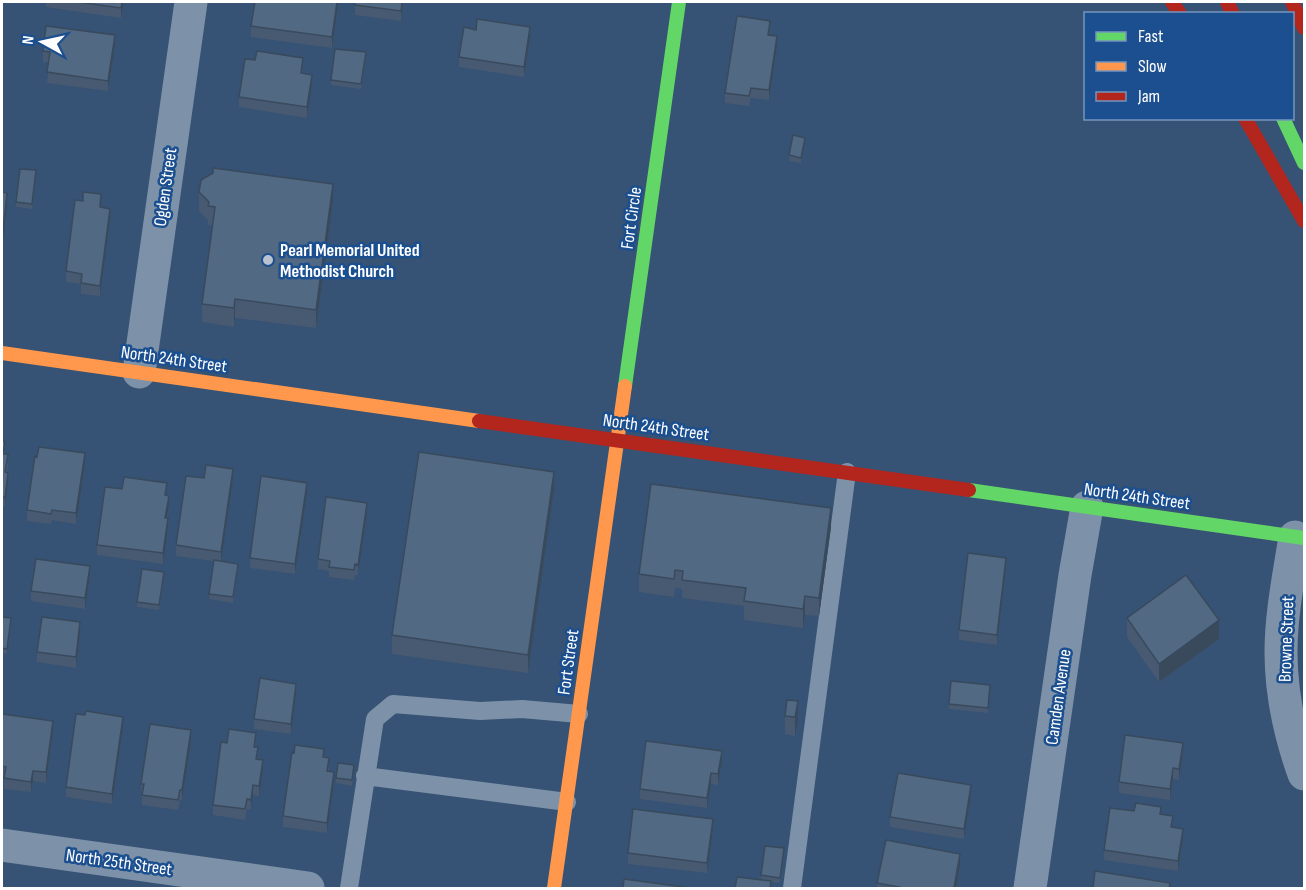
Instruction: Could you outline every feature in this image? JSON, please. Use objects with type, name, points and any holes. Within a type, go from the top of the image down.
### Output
[{"type":"main road","name":"Fort Circle","points":[[618,440],[679,2]]},
{"type":"main road","points":[[1292,2],[1305,28]]},
{"type":"main road","points":[[1246,120],[1305,221]]},
{"type":"main road","points":[[1284,120],[1305,163]]},
{"type":"main road","name":"North 24th Street","points":[[2,353],[1300,538]]},
{"type":"main road","name":"Fort Street","points":[[555,888],[618,440]]},
{"type":"street","name":"Ogden Street","points":[[139,372],[191,2]]},
{"type":"street","name":"Camden Avenue","points":[[1030,888],[1075,575],[1087,507]]},
{"type":"street","name":"Browne Street","points":[[1300,538],[1287,591],[1281,651],[1285,706],[1305,774]]},
{"type":"street","name":"North 25th Street","points":[[2,845],[308,888]]},
{"type":"lane","points":[[792,888],[847,472]]},
{"type":"lane","points":[[349,888],[375,719],[393,704],[480,711],[522,709],[579,714]]},
{"type":"lane","points":[[365,776],[567,802]]},
{"type":"building","points":[[78,2],[122,2],[121,8]]},
{"type":"building","points":[[255,2],[337,2],[332,37],[251,26]]},
{"type":"building","points":[[355,2],[402,2],[401,11],[355,5]]},
{"type":"building","points":[[737,16],[770,21],[768,35],[777,36],[769,90],[751,88],[749,96],[725,93]]},
{"type":"building","points":[[477,19],[530,27],[524,67],[459,57],[464,27],[476,30]]},
{"type":"building","points":[[46,26],[115,35],[108,81],[47,72],[50,52],[43,51]]},
{"type":"building","points":[[335,49],[366,52],[361,84],[331,80]]},
{"type":"building","points":[[257,51],[303,58],[301,73],[312,75],[307,107],[239,97],[245,59],[255,60]]},
{"type":"building","points":[[793,135],[805,138],[801,158],[789,155]]},
{"type":"building","name":"Pearl Memorial United Methodist Church","points":[[213,168],[333,184],[316,310],[235,299],[234,308],[202,304],[215,207],[208,206],[209,202],[199,192],[201,180],[213,173]]},
{"type":"building","points":[[20,169],[36,170],[32,204],[16,202]]},
{"type":"building","points":[[2,192],[7,193],[2,240]]},
{"type":"building","points":[[83,192],[101,194],[100,207],[110,209],[100,286],[81,283],[82,274],[66,271],[75,200],[83,201]]},
{"type":"building","points":[[2,441],[5,442],[3,454],[8,454],[5,497],[2,497]]},
{"type":"building","points":[[39,447],[85,453],[76,513],[52,510],[51,514],[27,510],[35,456],[37,457]]},
{"type":"building","points":[[419,452],[554,472],[528,655],[392,635]]},
{"type":"building","points":[[206,465],[233,469],[221,552],[176,545],[186,476],[204,478]]},
{"type":"building","points":[[261,476],[307,483],[295,564],[250,558]]},
{"type":"building","points":[[124,477],[167,483],[165,495],[169,496],[165,518],[168,518],[163,553],[97,545],[105,487],[122,489]]},
{"type":"building","points":[[651,484],[831,508],[819,598],[805,596],[803,609],[744,601],[746,588],[682,580],[683,571],[675,570],[674,579],[639,574]]},
{"type":"building","points":[[326,497],[367,503],[358,565],[355,564],[354,570],[329,567],[330,561],[318,559]]},
{"type":"building","points":[[968,553],[1006,558],[997,635],[959,630]]},
{"type":"building","points":[[36,559],[90,566],[85,598],[31,591]]},
{"type":"building","points":[[214,560],[238,564],[233,597],[209,594]]},
{"type":"building","points":[[142,569],[164,572],[159,605],[137,602]]},
{"type":"building","points":[[1186,575],[1219,620],[1159,664],[1127,618]]},
{"type":"building","points":[[2,617],[11,618],[7,649],[2,648]]},
{"type":"building","points":[[42,617],[80,622],[76,657],[37,652]]},
{"type":"building","points":[[260,678],[296,684],[291,724],[254,719]]},
{"type":"building","points":[[951,681],[990,685],[988,708],[949,704]]},
{"type":"building","points":[[787,700],[798,701],[795,717],[785,716]]},
{"type":"building","points":[[86,711],[123,717],[112,794],[66,787],[76,714],[85,715]]},
{"type":"building","points":[[2,714],[53,721],[46,772],[33,771],[31,782],[4,778],[6,767],[2,766]]},
{"type":"building","points":[[150,724],[191,730],[182,790],[180,790],[178,800],[142,795],[144,784],[141,784]]},
{"type":"building","points":[[229,729],[256,733],[254,747],[258,747],[256,759],[263,760],[259,786],[253,785],[251,800],[247,799],[245,809],[213,805],[221,742],[227,743]]},
{"type":"building","points":[[1125,735],[1183,743],[1179,769],[1173,768],[1170,789],[1119,782]]},
{"type":"building","points":[[646,741],[722,751],[718,774],[711,773],[707,798],[640,789]]},
{"type":"building","points":[[295,745],[324,749],[323,757],[329,758],[327,771],[334,772],[327,823],[283,816]]},
{"type":"building","points":[[338,763],[354,765],[352,780],[336,778]]},
{"type":"building","points":[[898,773],[971,785],[964,829],[890,817]]},
{"type":"building","points":[[1136,803],[1161,807],[1160,814],[1173,816],[1171,827],[1183,829],[1178,861],[1104,850],[1110,808],[1134,811]]},
{"type":"building","points":[[633,809],[713,819],[707,863],[628,853]]},
{"type":"building","points":[[886,840],[960,854],[954,888],[904,888],[877,883]]},
{"type":"building","points":[[765,846],[784,848],[780,878],[761,875]]},
{"type":"building","points":[[1095,871],[1170,883],[1169,888],[1093,888]]},
{"type":"building","points":[[737,877],[771,881],[770,888],[735,888]]},
{"type":"building","points":[[624,879],[683,887],[683,888],[623,888]]},
{"type":"traffic: fast","points":[[625,386],[679,2]]},
{"type":"traffic: fast","points":[[1284,120],[1304,163]]},
{"type":"traffic: fast","points":[[969,490],[1304,538]]},
{"type":"traffic: slow","points":[[2,353],[479,421]]},
{"type":"traffic: slow","points":[[554,888],[625,386]]},
{"type":"traffic: jam","points":[[1172,2],[1179,12]]},
{"type":"traffic: jam","points":[[1227,2],[1232,12]]},
{"type":"traffic: jam","points":[[1292,2],[1304,28]]},
{"type":"traffic: jam","points":[[1246,120],[1304,221]]},
{"type":"traffic: jam","points":[[479,421],[969,490]]},
{"type":"place","name":"Pearl Memorial United Methodist Church","points":[[268,260]]}]
